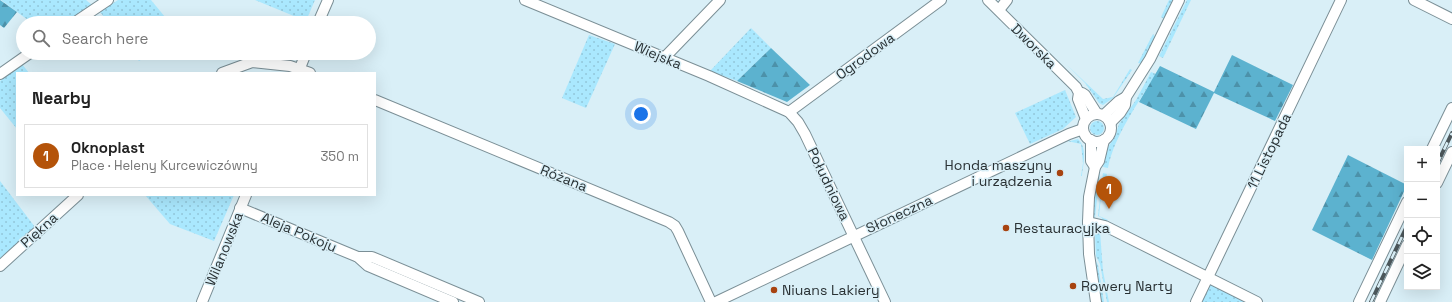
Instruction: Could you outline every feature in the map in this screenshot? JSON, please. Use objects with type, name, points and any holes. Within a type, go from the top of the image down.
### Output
[{"type":"street","points":[[84,16],[108,0]]},
{"type":"street","points":[[321,16],[328,0]]},
{"type":"street","name":"Wiejska","points":[[525,0],[789,112]]},
{"type":"street","points":[[664,58],[720,0]]},
{"type":"street","name":"Ogrodowa","points":[[789,112],[941,0]]},
{"type":"street","name":"Dworska","points":[[988,0],[1073,84],[1079,93],[1085,95],[1103,117]]},
{"type":"street","points":[[999,10],[1007,0]]},
{"type":"street","points":[[1103,117],[1119,101],[1126,97],[1150,59],[1179,0]]},
{"type":"street","name":"11 Listopada","points":[[1196,302],[1342,0]]},
{"type":"street","points":[[1414,0],[1452,19]]},
{"type":"street","points":[[0,74],[20,60]]},
{"type":"street","points":[[225,72],[252,62],[290,66],[298,71],[303,60]]},
{"type":"street","name":"Dworska","points":[[1079,93],[1078,99],[1086,118]]},
{"type":"street","name":"Różana","points":[[376,100],[669,222],[675,226],[678,231],[711,302]]},
{"type":"street","points":[[1433,146],[1452,108]]},
{"type":"street","name":"Południowa","points":[[789,112],[798,122],[805,134],[885,302]]},
{"type":"street","points":[[1096,302],[1089,254],[1089,197],[1094,167],[1099,161],[1104,140],[1110,132],[1103,117],[1092,114],[1086,118],[1083,129],[1085,136],[1098,142],[1104,140]]},
{"type":"street","name":"Słoneczna","points":[[716,302],[1068,134],[1083,129]]},
{"type":"street","points":[[1091,140],[1091,161],[1094,167]]},
{"type":"street","points":[[1437,182],[1452,152]]},
{"type":"street","name":"Piękna","points":[[0,266],[77,196]]},
{"type":"street","name":"Wilanowska","points":[[202,302],[246,196]]},
{"type":"street","name":"Aleja Pokoju","points":[[240,208],[358,257],[368,266],[479,302]]},
{"type":"street","points":[[1359,302],[1404,208]]},
{"type":"street","points":[[1088,222],[1105,226],[1257,302]]},
{"type":"street","points":[[1380,302],[1404,251]]},
{"type":"street","name":"Aleja Pokoju","points":[[429,286],[453,302]]},
{"type":"shaded area","points":[[1,0],[86,0],[92,5],[76,16],[23,16]]},
{"type":"shaded area","points":[[118,0],[151,0],[164,16],[103,16],[100,12]]},
{"type":"shaded area","points":[[255,0],[315,0],[308,16],[294,16]]},
{"type":"shaded area","points":[[1169,0],[1173,0],[1164,19],[1161,17]]},
{"type":"shaded area","points":[[1187,0],[1191,0],[1163,58],[1159,56]]},
{"type":"shaded area","points":[[751,28],[771,48],[737,81],[710,71]]},
{"type":"shaded area","points":[[1153,34],[1156,38],[1143,64],[1138,63]]},
{"type":"shaded area","points":[[589,35],[615,44],[586,108],[562,98]]},
{"type":"shaded area","points":[[22,64],[28,72],[16,72],[16,128],[0,108],[0,81]]},
{"type":"shaded area","points":[[1066,64],[1103,99],[1113,97],[1130,69],[1132,70],[1113,98],[1103,105],[1099,103],[1085,83]]},
{"type":"shaded area","points":[[1151,72],[1156,74],[1121,132],[1111,156],[1108,168],[1103,167],[1108,147],[1115,137],[1119,124],[1136,100]]},
{"type":"shaded area","points":[[1065,90],[1076,117],[1063,129],[1030,144],[1015,113]]},
{"type":"shaded area","points":[[1097,121],[1102,123],[1104,128],[1102,133],[1097,135],[1092,133],[1090,128],[1092,123]]},
{"type":"shaded area","points":[[1068,138],[1070,141],[1078,139],[1083,147],[1084,156],[1082,176],[1083,163],[1081,144],[1067,141],[1063,143],[1062,140]]},
{"type":"shaded area","points":[[1100,172],[1095,218],[1093,214],[1093,195],[1096,181]]},
{"type":"shaded area","points":[[1103,173],[1107,174],[1106,179],[1103,178],[1099,216],[1108,220],[1106,222],[1101,221],[1102,218],[1098,216]]},
{"type":"shaded area","points":[[0,181],[35,227],[0,260]]},
{"type":"shaded area","points":[[146,196],[234,196],[214,241],[170,224]]},
{"type":"shaded area","points":[[1100,227],[1103,230],[1100,232],[1103,271],[1109,302],[1107,302],[1100,264],[1096,256],[1095,235],[1096,232],[1100,230]]},
{"type":"shaded area","points":[[1094,258],[1098,265],[1104,302],[1101,302]]},
{"type":"shaded area","points":[[1211,282],[1253,302],[1201,302]]},
{"type":"green space","points":[[0,0],[17,12],[4,28],[0,25]]},
{"type":"green space","points":[[771,48],[810,85],[787,102],[737,81]]},
{"type":"green space","points":[[1232,55],[1293,85],[1275,121],[1214,93],[1196,129],[1139,102],[1160,66],[1214,92]]},
{"type":"green space","points":[[1348,155],[1404,183],[1404,191],[1372,260],[1312,230]]},
{"type":"railway","points":[[1440,158],[1452,133]]},
{"type":"railway","points":[[1371,302],[1404,232]]},
{"type":"place","name":"Honda maszyny i urządzenia","points":[[1060,173]]},
{"type":"place","name":"Oknoplast","points":[[1109,209]]},
{"type":"place","name":"Restauracyjka","points":[[1006,228]]},
{"type":"place","name":"Rowery Narty","points":[[1073,286]]},
{"type":"place","name":"Niuans Lakiery","points":[[774,290]]}]
